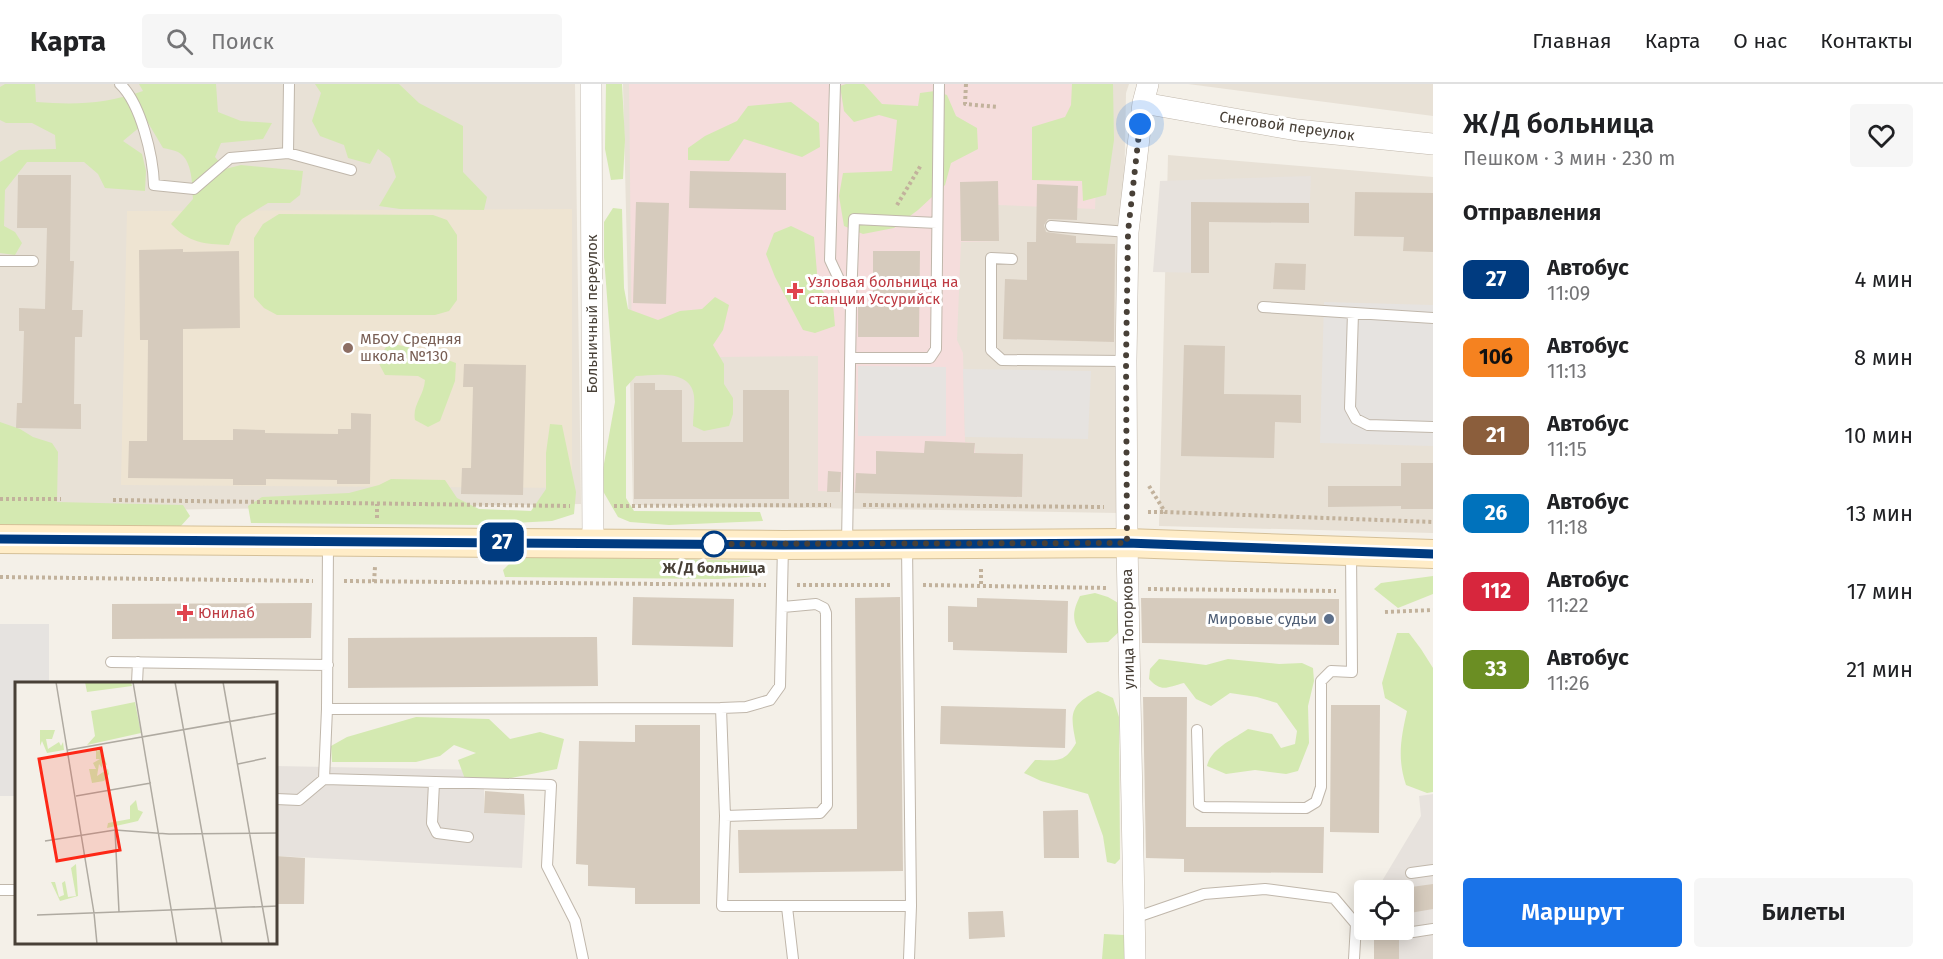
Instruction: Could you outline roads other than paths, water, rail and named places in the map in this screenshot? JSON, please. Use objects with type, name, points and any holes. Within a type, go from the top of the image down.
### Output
[{"type":"main road","points":[[0,539],[783,545],[1127,543],[1433,554]]},
{"type":"street","name":"Больничный переулок","points":[[591,84],[593,543]]},
{"type":"street","name":"Снеговой переулок","points":[[1141,90],[1297,130],[1433,144]]},
{"type":"street","name":"улица Топоркова","points":[[1135,959],[1127,588],[1126,361],[1128,232],[1141,90]]},
{"type":"lane","points":[[120,84],[129,93],[148,144],[153,163],[154,185],[194,189],[230,158],[288,153],[351,170]]},
{"type":"lane","points":[[288,153],[289,84]]},
{"type":"lane","points":[[835,84],[830,260],[851,305]]},
{"type":"lane","points":[[850,358],[930,358],[936,349],[939,84]]},
{"type":"lane","points":[[847,545],[854,219],[937,223]]},
{"type":"lane","points":[[1051,226],[1128,232]]},
{"type":"lane","points":[[1012,259],[991,258],[991,350],[1002,360],[1126,361]]},
{"type":"lane","points":[[0,261],[33,261]]},
{"type":"lane","points":[[1263,307],[1433,318]]},
{"type":"lane","points":[[1353,313],[1350,408],[1356,419],[1368,425],[1433,428]]},
{"type":"lane","points":[[995,369],[1002,360]]},
{"type":"lane","points":[[324,779],[328,665],[328,541]]},
{"type":"lane","points":[[907,544],[911,906],[909,959]]},
{"type":"lane","points":[[327,709],[721,708],[746,707],[770,700],[780,686],[783,545]]},
{"type":"lane","points":[[1197,730],[1199,804],[1204,807],[1306,808],[1316,802],[1321,787],[1321,681],[1331,671],[1352,672],[1351,551]]},
{"type":"lane","points":[[725,816],[820,813],[827,805],[826,613],[824,608],[816,604],[783,607]]},
{"type":"lane","points":[[111,662],[328,665]]},
{"type":"lane","points":[[137,682],[138,663]]},
{"type":"lane","points":[[721,708],[725,816],[722,906],[911,906]]},
{"type":"lane","points":[[278,799],[300,800],[324,779],[551,785],[547,866],[575,921],[583,959]]},
{"type":"lane","points":[[434,783],[432,823],[437,833],[468,837]]},
{"type":"lane","points":[[1411,873],[1433,870]]},
{"type":"lane","points":[[1134,918],[1204,894],[1264,890],[1334,898],[1356,924],[1354,959]]},
{"type":"lane","points":[[787,907],[793,959]]},
{"type":"lane","points":[[1414,932],[1433,929]]},
{"type":"place","name":"Узловая больница на станции Уссурийск","points":[[795,291]]},
{"type":"place","name":"МБОУ Средняя школа №130","points":[[348,348]]},
{"type":"place","name":"Ж/Д больница","points":[[714,544]]},
{"type":"place","name":"Юнилаб","points":[[185,613]]},
{"type":"place","name":"Мировые судьи","points":[[1329,619]]}]
